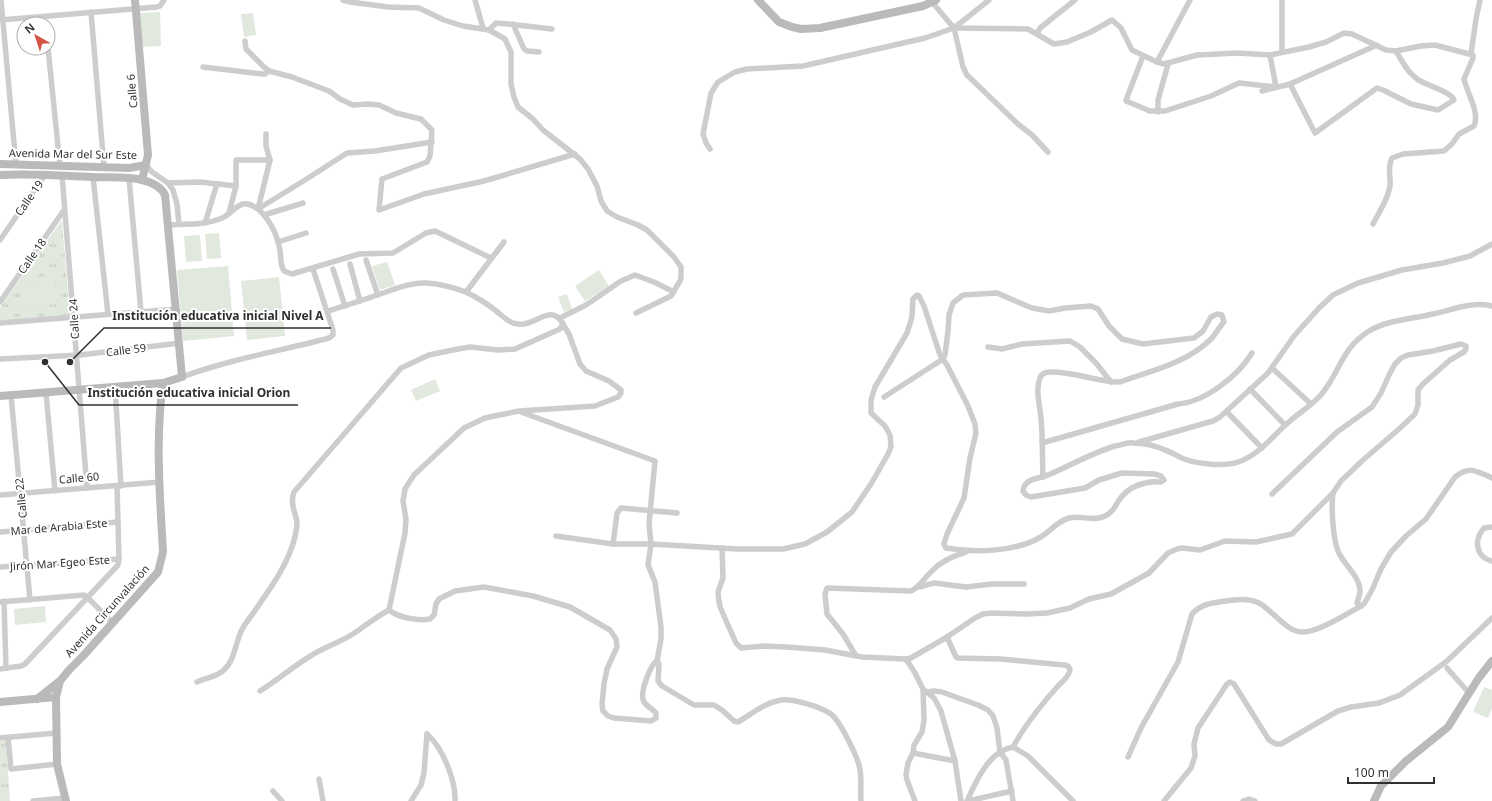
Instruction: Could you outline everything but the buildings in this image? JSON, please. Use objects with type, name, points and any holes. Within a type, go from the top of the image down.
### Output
[{"type":"street","points":[[1,0],[1,19],[16,165]]},
{"type":"street","points":[[45,16],[91,12],[136,4],[160,6],[164,0]]},
{"type":"street","points":[[343,0],[368,2],[388,7],[419,8],[444,20],[463,26],[489,30],[505,39],[511,52],[511,84],[518,107],[544,130],[575,154],[588,169],[597,186],[601,201],[607,211],[647,230],[674,257],[681,267],[681,279],[674,292],[667,299],[636,313]]},
{"type":"street","points":[[475,0],[483,28]]},
{"type":"street","points":[[758,0],[779,22],[792,27],[801,28],[820,28],[923,6],[934,1],[954,28],[963,67],[967,75],[1018,124],[1032,135],[1048,152]]},
{"type":"street","points":[[710,149],[703,134],[711,93],[718,82],[735,72],[803,66],[931,36],[954,28],[989,0]]},
{"type":"street","points":[[1037,34],[1040,28],[1075,0]]},
{"type":"street","points":[[1157,62],[1190,0]]},
{"type":"street","points":[[1282,0],[1282,52]]},
{"type":"street","points":[[1373,224],[1388,196],[1390,186],[1390,164],[1392,158],[1403,154],[1444,151],[1452,144],[1459,134],[1474,126],[1476,122],[1474,107],[1464,79],[1473,58],[1473,55],[1471,54],[1480,0]]},
{"type":"street","name":"Calle 6","points":[[136,4],[148,154],[142,180]]},
{"type":"street","points":[[91,12],[104,167]]},
{"type":"street","points":[[1,19],[16,18]]},
{"type":"street","points":[[954,28],[1028,29],[1054,44],[1068,42],[1112,20],[1121,28],[1132,50],[1164,64],[1197,55],[1238,53],[1270,54],[1282,52],[1326,42],[1344,33],[1352,34],[1386,50],[1396,51],[1421,46],[1436,45],[1471,54]]},
{"type":"street","points":[[489,30],[496,24],[513,24],[552,29]]},
{"type":"street","points":[[513,24],[524,49],[526,51],[539,52]]},
{"type":"street","points":[[245,42],[246,49],[269,71],[292,77],[329,91],[340,99],[353,105],[379,105],[396,113],[422,119],[432,130],[430,156],[427,162],[382,179],[379,210],[424,194],[484,181],[575,154]]},
{"type":"street","points":[[1262,91],[1290,84],[1378,45]]},
{"type":"street","points":[[1290,84],[1315,133],[1377,88],[1411,104],[1438,110],[1454,100],[1446,93],[1417,79],[1411,74],[1396,51]]},
{"type":"street","points":[[1270,54],[1276,87]]},
{"type":"street","points":[[49,56],[60,166]]},
{"type":"street","points":[[1143,56],[1126,101],[1150,111],[1158,112],[1171,110],[1211,96],[1239,83],[1276,87]]},
{"type":"street","points":[[1158,112],[1158,100],[1168,64]]},
{"type":"street","points":[[203,68],[262,74],[269,71]]},
{"type":"street","points":[[258,209],[270,160],[266,146],[266,134]]},
{"type":"street","points":[[258,209],[347,153],[375,151],[432,142]]},
{"type":"street","points":[[229,213],[236,186],[236,160],[270,160]]},
{"type":"street","name":"Avenida Mar del Sur Este","points":[[0,164],[129,168],[146,165]]},
{"type":"street","points":[[146,165],[152,172],[168,183],[173,190],[179,224]]},
{"type":"street","name":"Avenida Mar del Sur Este","points":[[0,175],[62,175],[130,178],[142,180]]},
{"type":"street","name":"Calle 19","points":[[0,240],[45,175]]},
{"type":"street","name":"Calle 24","points":[[62,175],[87,488]]},
{"type":"street","points":[[93,177],[108,314]]},
{"type":"street","points":[[130,178],[141,312]]},
{"type":"street","points":[[142,180],[152,183],[165,195],[177,309],[182,377]]},
{"type":"street","points":[[168,183],[200,182],[236,186]]},
{"type":"street","points":[[205,223],[217,184]]},
{"type":"street","points":[[264,215],[303,203]]},
{"type":"street","points":[[169,224],[205,223],[217,220],[239,206],[251,204],[264,215],[275,233],[278,242],[281,266],[284,271],[292,274],[314,269],[359,254],[393,253],[426,233],[434,231],[492,258]]},
{"type":"street","name":"Calle 18","points":[[0,302],[64,210]]},
{"type":"street","points":[[278,242],[306,233]]},
{"type":"street","points":[[466,292],[504,242]]},
{"type":"street","points":[[1137,443],[1213,421],[1227,412],[1272,368],[1294,336],[1319,308],[1333,295],[1344,288],[1402,270],[1443,263],[1470,256],[1492,244]]},
{"type":"street","points":[[366,260],[378,295]]},
{"type":"street","points":[[350,264],[360,301]]},
{"type":"street","points":[[0,396],[163,384],[217,365],[262,353],[330,338],[333,335],[328,311],[314,269]]},
{"type":"street","points":[[333,269],[345,306]]},
{"type":"street","points":[[197,682],[216,676],[227,668],[240,634],[280,573],[291,553],[297,528],[292,497],[294,492],[401,368],[429,355],[470,347],[498,350],[515,349],[560,329],[562,321],[621,282],[635,276],[654,282],[674,292]]},
{"type":"street","points":[[328,311],[402,287],[428,283],[466,292],[495,310],[505,319],[516,324],[525,325],[548,314],[555,314],[562,321],[569,334],[580,364],[586,371],[598,375],[621,390],[621,393],[614,400],[595,406],[519,412],[485,418],[464,428],[414,475],[405,489],[403,501],[406,519],[405,533],[389,610]]},
{"type":"street","points":[[884,397],[943,359],[945,355],[949,315],[953,303],[963,295],[997,292],[1032,308],[1049,311],[1091,306],[1098,309],[1109,326],[1122,339],[1143,344],[1194,338],[1203,331],[1213,316],[1220,314],[1223,317],[1224,322],[1212,338],[1190,355],[1120,382],[1110,382],[1066,373],[1048,372],[1042,374],[1039,382],[1043,476]]},
{"type":"street","points":[[556,536],[613,544],[783,549],[799,546],[827,532],[852,512],[871,484],[890,450],[890,435],[885,426],[871,413],[871,400],[875,387],[907,333],[912,317],[913,300],[916,295],[919,296],[931,322],[936,346],[976,424],[964,498],[947,534],[944,544],[946,548],[968,551],[994,550],[1030,542],[1046,534],[1057,523],[1069,518],[1096,519],[1104,517],[1111,512],[1120,499],[1130,489],[1142,484],[1161,482],[1164,480],[1161,476],[1154,474],[1122,473],[1099,480],[1085,488],[1038,497],[1026,495],[1023,491],[1023,488],[1027,482],[1097,452],[1129,443],[1137,443],[1166,450],[1184,459],[1219,465],[1232,464],[1244,460],[1262,448],[1285,425],[1324,393],[1342,358],[1350,347],[1370,330],[1386,324],[1418,318],[1469,305],[1482,304],[1492,306]]},
{"type":"street","points":[[0,323],[177,309]]},
{"type":"street","points":[[988,347],[1002,349],[1022,344],[1070,341],[1080,347],[1096,363],[1110,382]]},
{"type":"street","name":"Calle 59","points":[[0,359],[80,355],[180,343]]},
{"type":"street","points":[[722,548],[723,578],[718,592],[719,601],[723,614],[739,646],[743,648],[764,646],[825,650],[856,656],[906,659],[915,657],[983,614],[1047,613],[1070,608],[1089,599],[1111,594],[1148,573],[1168,553],[1177,549],[1182,548],[1200,550],[1224,541],[1256,542],[1289,535],[1297,530],[1333,493],[1341,481],[1415,414],[1418,408],[1418,393],[1421,386],[1450,360],[1464,352],[1466,346],[1460,344],[1401,358],[1395,364],[1381,393],[1372,407],[1337,432],[1272,494]]},
{"type":"street","points":[[1042,443],[1178,404],[1198,400],[1213,391],[1238,370],[1247,361],[1252,353]]},
{"type":"street","points":[[1272,368],[1311,404]]},
{"type":"street","name":"Avenida Circunvalación","points":[[66,800],[57,764],[56,697],[60,681],[158,572],[163,552],[159,423],[163,384]]},
{"type":"street","points":[[0,669],[25,664],[118,565],[119,486],[114,387]]},
{"type":"street","points":[[1250,389],[1285,425]]},
{"type":"street","points":[[46,393],[55,491]]},
{"type":"street","name":"Calle 22","points":[[11,395],[28,565],[30,600]]},
{"type":"street","points":[[389,610],[395,615],[414,619],[430,619],[434,615],[436,604],[439,599],[455,591],[484,587],[492,587],[538,597],[570,607],[610,630],[616,639],[617,647],[604,684],[602,704],[603,711],[608,716],[614,718],[650,721],[656,718],[656,712],[644,702],[642,696],[647,679],[657,661],[661,639],[661,627],[655,582],[648,565],[651,544],[649,528],[650,511],[655,461],[519,412]]},
{"type":"street","points":[[1227,412],[1262,448]]},
{"type":"street","points":[[1128,757],[1141,728],[1178,662],[1192,614],[1197,609],[1203,605],[1245,600],[1258,603],[1297,632],[1319,628],[1364,604],[1391,552],[1406,536],[1426,519],[1455,477],[1472,470],[1492,478]]},
{"type":"street","name":"Calle 60","points":[[0,495],[160,482]]},
{"type":"street","points":[[1333,493],[1332,511],[1336,548],[1339,555],[1352,571],[1360,587],[1360,594],[1357,603],[1361,606]]},
{"type":"street","points":[[613,544],[619,509],[624,508],[677,513]]},
{"type":"street","name":"Mar de Arabia Este","points":[[0,532],[118,522]]},
{"type":"street","points":[[1492,527],[1484,528],[1479,534],[1477,540],[1478,548],[1481,554],[1488,560],[1492,561]]},
{"type":"street","points":[[919,587],[939,565],[950,557],[968,551]]},
{"type":"street","name":"Jirón Mar Egeo Este","points":[[0,567],[119,559]]},
{"type":"street","points":[[856,656],[843,634],[827,614],[825,594],[827,588],[911,591],[934,583],[966,587],[992,584],[1024,584]]},
{"type":"street","points":[[6,668],[2,602],[84,595],[113,623]]},
{"type":"street","points":[[260,691],[278,680],[290,668],[320,650],[352,635],[377,616],[389,610]]},
{"type":"street","points":[[1164,801],[1191,768],[1195,756],[1194,744],[1198,728],[1227,684],[1230,682],[1234,684],[1269,740],[1276,744],[1281,744],[1338,710],[1379,703],[1400,695],[1448,661],[1492,618]]},
{"type":"street","points":[[947,637],[956,657],[958,658],[1001,659],[1064,665],[1068,666],[1070,669],[1068,675],[1041,706],[1013,747],[1000,752],[982,773],[967,801]]},
{"type":"street","points":[[906,659],[925,691],[934,698],[941,711],[955,761],[961,801]]},
{"type":"street","points":[[657,661],[659,664],[658,681],[662,686],[694,705],[714,705],[734,721],[738,722],[764,706],[784,700],[794,700],[821,709],[830,714],[840,724],[856,758],[860,770],[861,801]]},
{"type":"street","points":[[1374,801],[1381,786],[1406,761],[1448,727],[1469,693],[1492,661]]},
{"type":"street","points":[[1447,668],[1469,693]]},
{"type":"street","points":[[37,698],[60,681]]},
{"type":"street","points":[[925,691],[942,692],[988,710],[993,716],[997,728],[1000,752],[1006,760],[1013,801]]},
{"type":"street","points":[[915,801],[906,780],[908,763],[913,753],[914,745],[922,732],[925,691]]},
{"type":"street","points":[[0,702],[56,697]]},
{"type":"street","points":[[0,738],[56,733]]},
{"type":"street","points":[[411,801],[421,785],[424,773],[426,734],[434,740],[452,776],[455,789],[455,801]]},
{"type":"street","points":[[8,737],[11,769],[57,764]]},
{"type":"street","points":[[1013,747],[1028,756],[1073,801]]},
{"type":"street","points":[[913,753],[955,761]]},
{"type":"street","points":[[320,779],[323,801]]},
{"type":"street","points":[[273,791],[282,801]]},
{"type":"street","points":[[967,801],[1012,792]]},
{"type":"street","points":[[1243,801],[1249,799],[1255,801]]},
{"type":"street","points":[[33,801],[66,800]]},
{"type":"green space","points":[[160,12],[161,46],[143,47],[138,13]]},
{"type":"green space","points":[[253,13],[256,35],[244,37],[241,14]]},
{"type":"green space","points":[[61,221],[70,316],[0,321],[0,307]]},
{"type":"green space","points":[[219,233],[221,258],[207,259],[205,234]]},
{"type":"green space","points":[[200,235],[202,261],[186,262],[184,236]]},
{"type":"green space","points":[[387,262],[395,285],[380,290],[372,266]]},
{"type":"green space","points":[[228,266],[234,336],[183,341],[177,270]]},
{"type":"green space","points":[[599,270],[609,286],[585,301],[575,286]]},
{"type":"green space","points":[[279,277],[285,336],[247,340],[241,281]]},
{"type":"green space","points":[[55,281],[57,304],[22,308],[20,284]]},
{"type":"green space","points":[[567,294],[572,309],[564,312],[558,297]]},
{"type":"green space","points":[[435,379],[440,391],[416,401],[411,390]]},
{"type":"green space","points":[[45,606],[46,622],[15,625],[14,609]]},
{"type":"green space","points":[[1484,687],[1492,690],[1492,708],[1488,718],[1473,712]]},
{"type":"green space","points":[[6,740],[10,801],[0,801],[0,741]]},
{"type":"place","name":"Institución educativa inicial Orion","points":[[45,362]]},
{"type":"place","name":"Institución educativa inicial Nivel A","points":[[70,362]]}]
